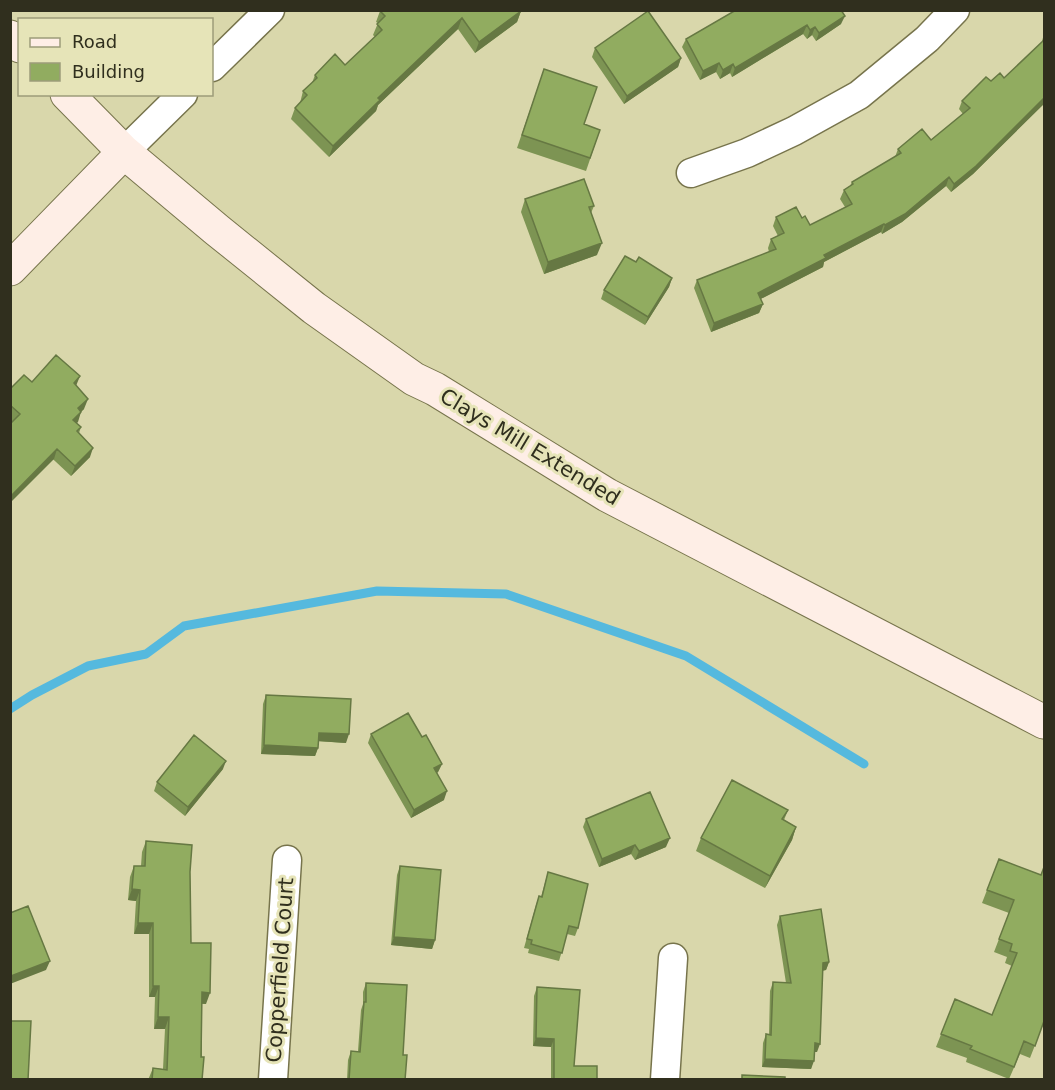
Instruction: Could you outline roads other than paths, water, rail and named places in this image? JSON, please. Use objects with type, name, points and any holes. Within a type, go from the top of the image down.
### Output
[{"type":"main road","name":"Clays Mill Extended","points":[[69,96],[124,152],[217,230],[314,308],[414,379],[435,389],[607,495],[1044,722]]},
{"type":"main road","points":[[10,268],[124,152]]},
{"type":"street","points":[[213,66],[270,10]]},
{"type":"street","points":[[691,173],[747,153],[859,94],[927,39],[955,10]]},
{"type":"street","points":[[124,152],[181,96]]},
{"type":"street","name":"Copperfield Court","points":[[273,1080],[287,860]]},
{"type":"street","points":[[665,1080],[673,958]]},
{"type":"waterway","points":[[10,709],[88,666],[146,654],[184,626],[377,591],[506,594],[686,656],[864,764]]}]
